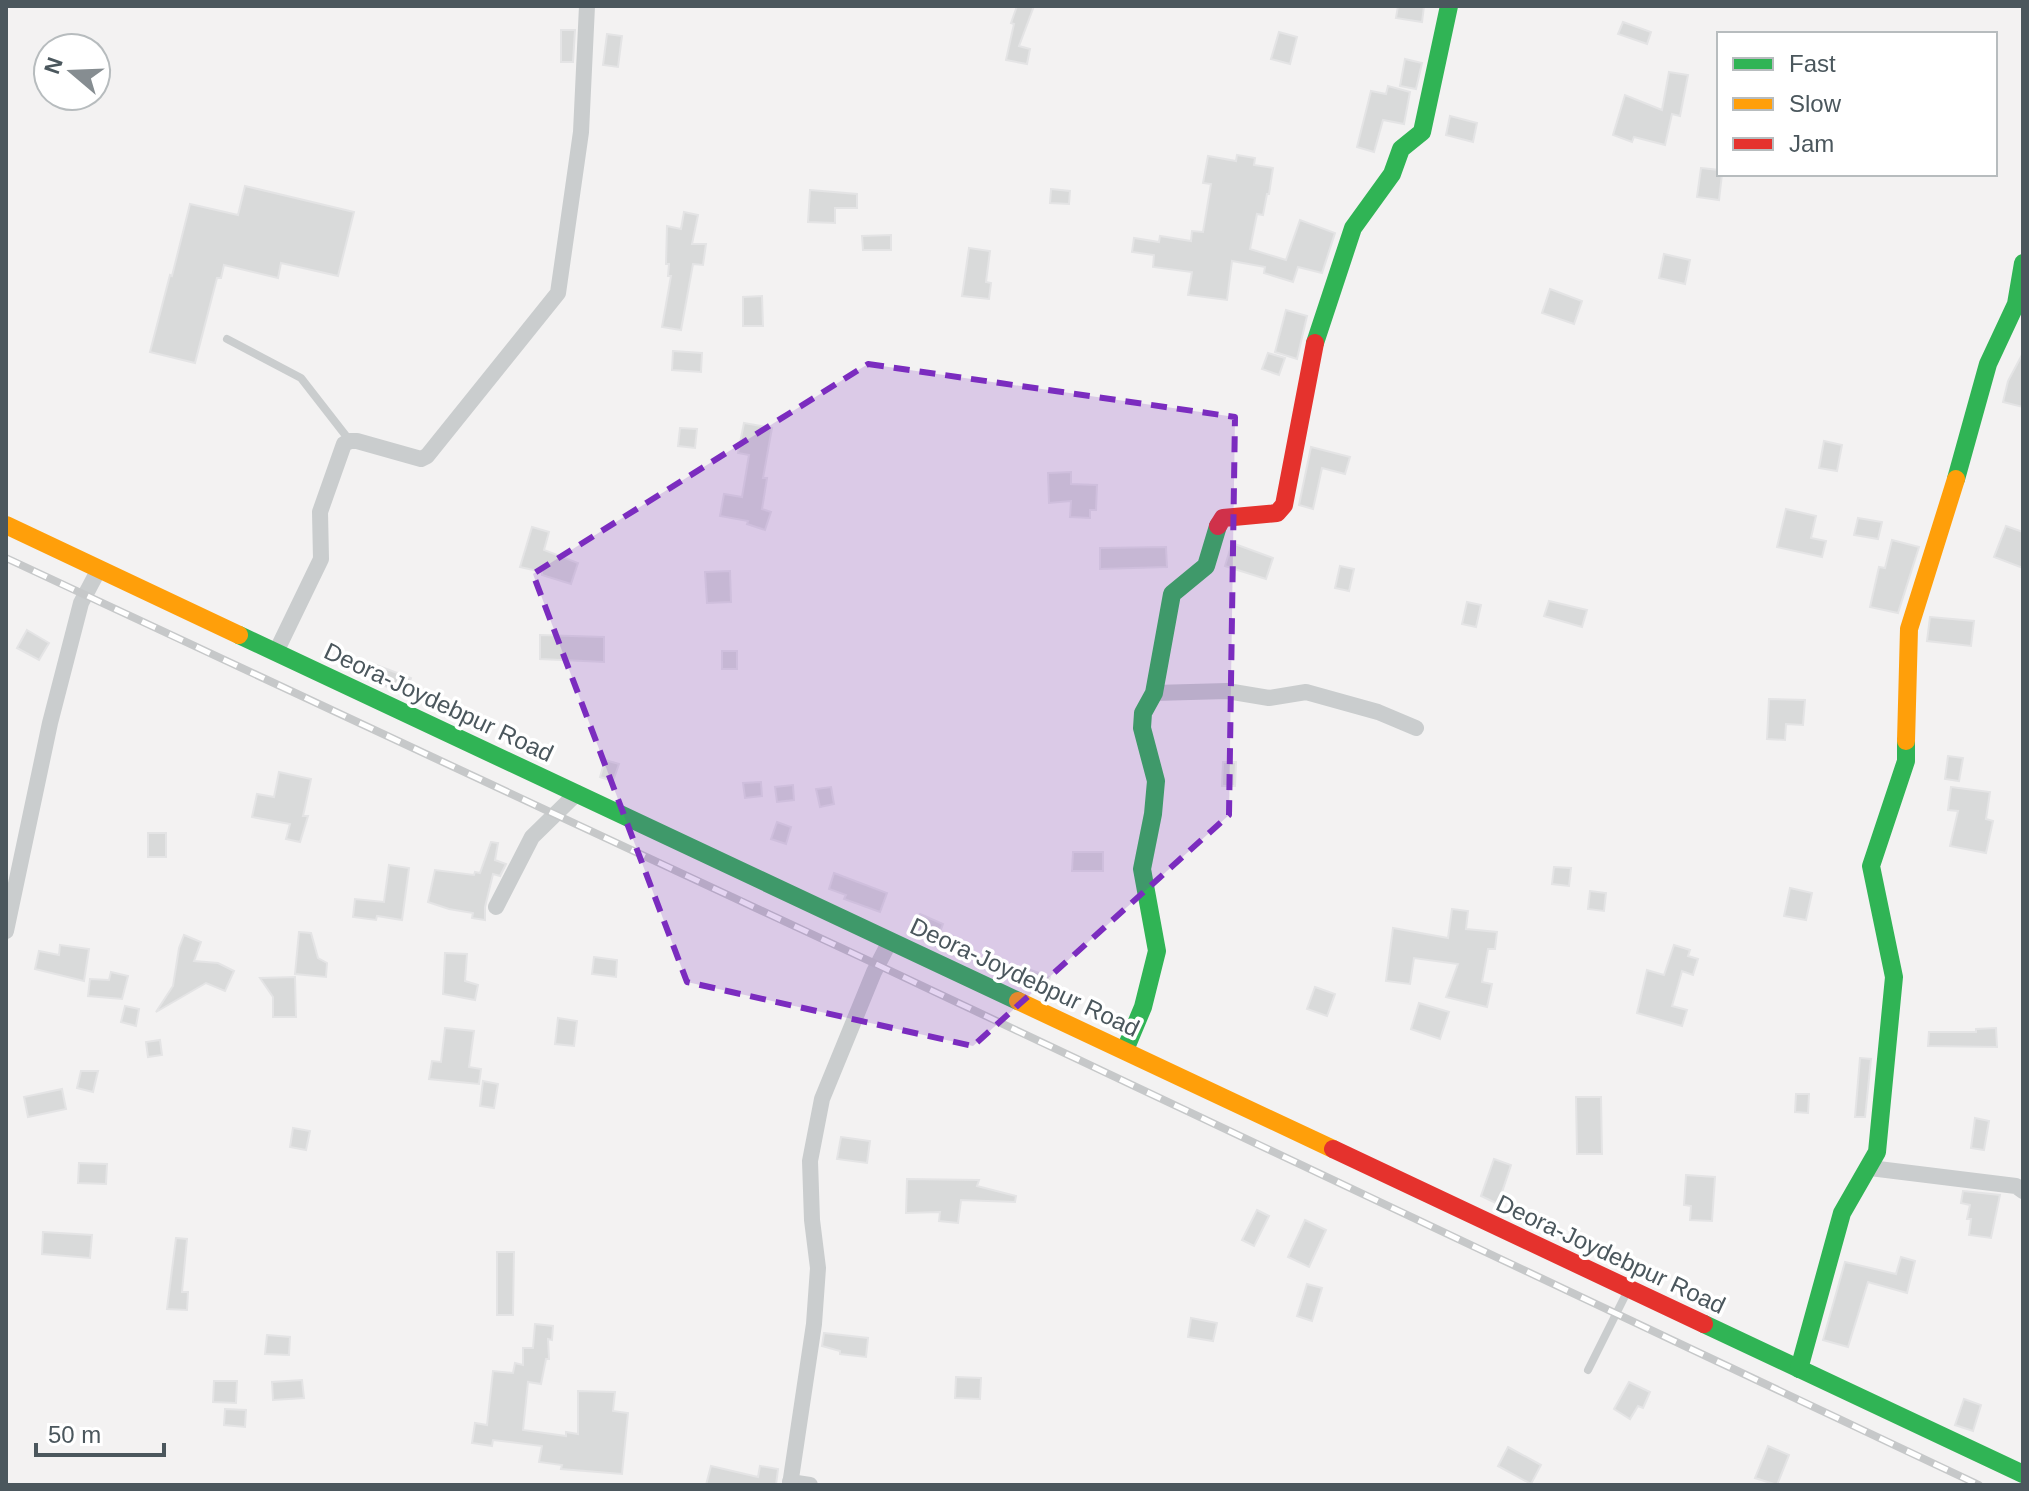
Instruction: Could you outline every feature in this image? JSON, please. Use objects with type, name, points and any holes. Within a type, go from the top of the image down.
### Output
[{"type":"street","points":[[276,652],[321,559],[320,512],[344,444],[350,441],[421,459],[427,456],[558,293],[581,132],[587,6]]},
{"type":"street","points":[[1125,1050],[1143,1007],[1157,951],[1142,862],[1156,781],[1142,728],[1143,713],[1154,693],[1172,594],[1175,588],[1209,562],[1218,523],[1229,515],[1277,513],[1284,505],[1317,335],[1353,228],[1392,174],[1401,149],[1422,132],[1449,6]]},
{"type":"street","points":[[1799,1369],[1842,1213],[1877,1152],[1894,977],[1871,866],[1906,761],[1909,629],[1956,480],[1988,364],[2016,304],[2023,263]]},
{"type":"street","name":"Deora-Joydebpur Road","points":[[6,525],[2023,1474]]},
{"type":"street","points":[[6,931],[65,663],[81,603],[99,569]]},
{"type":"street","points":[[1154,693],[1227,691],[1269,698],[1306,692],[1378,712],[1416,728]]},
{"type":"street","points":[[496,907],[532,837],[577,793]]},
{"type":"street","points":[[810,1485],[790,1483],[810,1355],[818,1268],[812,1220],[810,1161],[822,1099],[874,972],[890,941]]},
{"type":"street","points":[[1870,1168],[2016,1186],[2023,1191]]},
{"type":"lane","points":[[227,339],[308,384],[350,441]]},
{"type":"lane","points":[[1588,1370],[1629,1289]]},
{"type":"highlighted area","points":[[868,364],[1235,417],[1229,815],[973,1046],[687,982],[533,574]]},
{"type":"building","points":[[1017,6],[1034,6],[1019,46],[1030,49],[1027,64],[1006,60],[1014,24],[1011,23]]},
{"type":"building","points":[[1398,6],[1424,6],[1422,22],[1396,18]]},
{"type":"building","points":[[1623,22],[1651,32],[1647,44],[1618,34]]},
{"type":"building","points":[[561,30],[575,30],[573,62],[561,62]]},
{"type":"building","points":[[1279,32],[1297,37],[1290,64],[1271,59]]},
{"type":"building","points":[[607,34],[622,36],[618,67],[603,65]]},
{"type":"building","points":[[1405,59],[1422,63],[1416,89],[1400,86]]},
{"type":"building","points":[[1669,72],[1688,75],[1680,116],[1672,114],[1665,145],[1634,137],[1632,142],[1613,135],[1625,95],[1662,110]]},
{"type":"building","points":[[1388,86],[1410,92],[1404,124],[1383,120],[1374,152],[1357,147],[1371,91],[1386,94]]},
{"type":"building","points":[[1450,116],[1477,123],[1473,142],[1446,135]]},
{"type":"building","points":[[1237,155],[1255,158],[1254,165],[1273,168],[1269,194],[1263,215],[1257,214],[1250,249],[1286,260],[1300,220],[1335,233],[1322,273],[1298,267],[1293,282],[1264,273],[1265,267],[1232,261],[1227,300],[1188,295],[1192,272],[1153,267],[1154,255],[1132,252],[1134,238],[1159,242],[1160,236],[1191,241],[1192,231],[1203,232],[1211,184],[1203,183],[1208,156],[1236,161]]},
{"type":"building","points":[[1701,168],[1717,170],[1717,176],[1722,176],[1719,200],[1697,197]]},
{"type":"building","points":[[245,186],[354,212],[338,276],[281,263],[278,278],[224,265],[221,278],[217,278],[195,363],[150,352],[190,204],[238,215]]},
{"type":"building","points":[[1051,189],[1070,191],[1069,204],[1050,203]]},
{"type":"building","points":[[810,190],[857,194],[857,208],[835,208],[835,223],[808,222]]},
{"type":"building","points":[[684,212],[698,215],[692,244],[706,244],[703,265],[693,264],[681,330],[662,327],[671,276],[668,276],[669,264],[666,264],[667,226],[681,229]]},
{"type":"building","points":[[891,235],[891,250],[863,250],[862,236]]},
{"type":"building","points":[[969,248],[990,251],[986,282],[991,283],[989,299],[962,296]]},
{"type":"building","points":[[1664,254],[1690,260],[1685,284],[1659,278]]},
{"type":"building","points":[[1550,289],[1582,301],[1574,324],[1542,313]]},
{"type":"building","points":[[762,296],[763,326],[743,326],[743,297]]},
{"type":"building","points":[[1286,310],[1307,316],[1297,359],[1275,352]]},
{"type":"building","points":[[673,351],[702,353],[701,372],[672,370]]},
{"type":"building","points":[[1268,353],[1285,358],[1279,375],[1262,369]]},
{"type":"building","points":[[2023,353],[2023,407],[2003,402],[2008,381]]},
{"type":"building","points":[[744,423],[772,428],[763,478],[767,478],[762,509],[771,512],[765,530],[747,524],[748,521],[720,516],[724,494],[742,497],[749,455],[738,453]]},
{"type":"building","points":[[680,428],[697,429],[695,448],[678,446]]},
{"type":"building","points":[[1824,441],[1842,445],[1837,471],[1819,468]]},
{"type":"building","points":[[1311,447],[1350,457],[1345,474],[1322,468],[1313,509],[1299,505]]},
{"type":"building","points":[[1071,472],[1071,484],[1097,485],[1096,510],[1090,510],[1090,518],[1070,517],[1071,501],[1049,503],[1048,473]]},
{"type":"building","points":[[1786,509],[1816,516],[1811,538],[1826,541],[1822,557],[1777,547]]},
{"type":"building","points":[[1858,518],[1882,522],[1878,539],[1854,535]]},
{"type":"building","points":[[2006,526],[2023,532],[2023,568],[1994,557]]},
{"type":"building","points":[[532,527],[549,532],[544,550],[578,563],[571,584],[520,567]]},
{"type":"building","points":[[1892,540],[1919,547],[1898,613],[1870,607],[1879,567],[1885,568]]},
{"type":"building","points":[[1232,543],[1273,558],[1266,579],[1225,566]]},
{"type":"building","points":[[1166,547],[1167,567],[1100,569],[1100,548]]},
{"type":"building","points":[[1340,566],[1354,569],[1349,591],[1335,588]]},
{"type":"building","points":[[730,571],[731,602],[707,603],[705,572]]},
{"type":"building","points":[[1549,601],[1587,610],[1582,627],[1544,616]]},
{"type":"building","points":[[1467,602],[1481,605],[1476,627],[1462,624]]},
{"type":"building","points":[[1930,617],[1974,621],[1971,646],[1927,641]]},
{"type":"building","points":[[27,630],[49,643],[39,660],[17,648]]},
{"type":"building","points":[[540,635],[604,637],[604,662],[540,659]]},
{"type":"building","points":[[722,651],[737,651],[737,669],[722,669]]},
{"type":"building","points":[[368,662],[411,678],[405,695],[363,676]]},
{"type":"building","points":[[1769,699],[1805,700],[1803,725],[1786,724],[1785,740],[1767,739]]},
{"type":"building","points":[[1948,756],[1963,758],[1959,781],[1945,779]]},
{"type":"building","points":[[605,760],[619,764],[613,781],[600,777]]},
{"type":"building","points":[[1223,762],[1236,762],[1235,786],[1222,786]]},
{"type":"building","points":[[279,772],[311,779],[303,816],[308,816],[300,842],[286,839],[290,824],[252,817],[257,794],[274,797]]},
{"type":"building","points":[[761,782],[762,796],[745,798],[743,783]]},
{"type":"building","points":[[793,785],[794,800],[777,802],[775,787]]},
{"type":"building","points":[[831,787],[834,804],[820,807],[816,789]]},
{"type":"building","points":[[1951,787],[1990,792],[1986,819],[1993,821],[1986,853],[1950,846],[1958,811],[1948,810]]},
{"type":"building","points":[[777,822],[791,827],[786,844],[771,839]]},
{"type":"building","points":[[148,833],[166,833],[166,857],[148,857]]},
{"type":"building","points":[[491,842],[498,843],[495,860],[506,864],[500,876],[493,874],[485,920],[472,918],[473,913],[428,902],[435,870],[480,873]]},
{"type":"building","points":[[1073,852],[1103,852],[1103,871],[1072,871]]},
{"type":"building","points":[[389,865],[409,868],[402,920],[377,916],[376,920],[353,917],[355,899],[384,902]]},
{"type":"building","points":[[1554,867],[1571,868],[1569,886],[1552,884]]},
{"type":"building","points":[[834,873],[887,893],[880,912],[844,899],[846,895],[829,889]]},
{"type":"building","points":[[1790,888],[1812,893],[1806,920],[1784,916]]},
{"type":"building","points":[[1590,891],[1606,893],[1604,911],[1588,909]]},
{"type":"building","points":[[1452,909],[1468,911],[1466,929],[1497,932],[1495,949],[1488,949],[1482,982],[1492,984],[1487,1007],[1446,997],[1458,964],[1414,958],[1410,984],[1386,981],[1393,928],[1448,938]]},
{"type":"building","points":[[920,914],[943,924],[937,940],[913,930]]},
{"type":"building","points":[[299,932],[311,933],[318,958],[327,963],[326,977],[295,974]]},
{"type":"building","points":[[942,933],[960,941],[955,953],[936,946]]},
{"type":"building","points":[[184,935],[201,942],[194,961],[218,963],[234,971],[225,991],[206,983],[156,1012],[173,986]]},
{"type":"building","points":[[60,945],[89,949],[84,981],[35,969],[39,951],[59,955]]},
{"type":"building","points":[[1674,945],[1690,950],[1688,956],[1698,959],[1693,975],[1682,971],[1672,1006],[1687,1010],[1682,1026],[1637,1013],[1647,970],[1664,975]]},
{"type":"building","points":[[445,953],[467,954],[465,981],[478,985],[475,1000],[443,994]]},
{"type":"building","points":[[594,957],[617,960],[616,977],[592,974]]},
{"type":"building","points":[[1028,969],[1050,977],[1043,996],[1022,986]]},
{"type":"building","points":[[111,972],[128,976],[122,999],[88,996],[90,979],[109,980]]},
{"type":"building","points":[[295,977],[296,1017],[273,1017],[273,997],[260,978]]},
{"type":"building","points":[[1315,987],[1335,994],[1327,1016],[1307,1009]]},
{"type":"building","points":[[1419,1003],[1449,1012],[1440,1039],[1411,1029]]},
{"type":"building","points":[[125,1006],[139,1009],[136,1026],[121,1022]]},
{"type":"building","points":[[558,1018],[577,1021],[574,1046],[555,1044]]},
{"type":"building","points":[[445,1028],[474,1031],[469,1067],[481,1069],[479,1084],[429,1079],[432,1061],[441,1062]]},
{"type":"building","points":[[1996,1028],[1997,1047],[1928,1046],[1929,1032],[1976,1032],[1976,1029]]},
{"type":"building","points":[[160,1040],[162,1055],[148,1057],[146,1042]]},
{"type":"building","points":[[1860,1058],[1871,1059],[1865,1117],[1855,1117]]},
{"type":"building","points":[[81,1071],[98,1071],[93,1092],[77,1088]]},
{"type":"building","points":[[483,1081],[498,1084],[494,1108],[480,1106]]},
{"type":"building","points":[[62,1089],[66,1109],[28,1117],[24,1097]]},
{"type":"building","points":[[1796,1094],[1809,1094],[1808,1113],[1795,1112]]},
{"type":"building","points":[[1576,1097],[1601,1097],[1602,1154],[1577,1154]]},
{"type":"building","points":[[1975,1118],[1989,1121],[1984,1150],[1971,1148]]},
{"type":"building","points":[[293,1128],[310,1131],[306,1150],[290,1147]]},
{"type":"building","points":[[841,1137],[870,1141],[867,1163],[837,1159]]},
{"type":"building","points":[[1494,1159],[1511,1165],[1498,1204],[1481,1196]]},
{"type":"building","points":[[79,1163],[107,1164],[106,1184],[78,1183]]},
{"type":"building","points":[[1686,1175],[1715,1177],[1712,1221],[1690,1220],[1691,1206],[1684,1205]]},
{"type":"building","points":[[907,1179],[979,1180],[977,1186],[1016,1196],[1015,1202],[961,1200],[958,1223],[939,1221],[940,1212],[906,1213]]},
{"type":"building","points":[[1963,1191],[2000,1195],[1991,1238],[1969,1235],[1971,1219],[1967,1219],[1970,1205],[1961,1203]]},
{"type":"building","points":[[1257,1210],[1269,1216],[1254,1246],[1242,1240]]},
{"type":"building","points":[[1305,1220],[1326,1230],[1309,1267],[1288,1257]]},
{"type":"building","points":[[43,1232],[92,1235],[90,1258],[42,1254]]},
{"type":"building","points":[[176,1238],[187,1239],[182,1292],[188,1292],[187,1310],[167,1309]]},
{"type":"building","points":[[497,1252],[514,1252],[513,1315],[497,1315]]},
{"type":"building","points":[[1901,1257],[1915,1261],[1907,1293],[1868,1282],[1848,1347],[1823,1340],[1845,1262],[1896,1274]]},
{"type":"building","points":[[1307,1284],[1322,1288],[1312,1321],[1297,1316]]},
{"type":"building","points":[[1191,1318],[1217,1323],[1213,1341],[1188,1337]]},
{"type":"building","points":[[535,1324],[553,1326],[552,1340],[548,1339],[549,1359],[546,1359],[541,1384],[528,1382],[523,1430],[566,1436],[566,1432],[578,1434],[578,1391],[615,1392],[613,1411],[628,1413],[622,1474],[561,1469],[562,1465],[539,1462],[542,1446],[493,1440],[492,1446],[472,1443],[475,1423],[487,1425],[493,1371],[513,1373],[515,1363],[523,1365],[523,1348],[533,1348]]},
{"type":"building","points":[[824,1333],[868,1338],[866,1357],[840,1354],[840,1351],[822,1346]]},
{"type":"building","points":[[267,1335],[290,1337],[289,1355],[265,1354]]},
{"type":"building","points":[[956,1377],[981,1378],[980,1399],[955,1398]]},
{"type":"building","points":[[302,1380],[304,1398],[273,1400],[272,1382]]},
{"type":"building","points":[[214,1381],[237,1381],[236,1403],[213,1402]]},
{"type":"building","points":[[1629,1382],[1650,1392],[1643,1408],[1638,1406],[1630,1419],[1614,1409]]},
{"type":"building","points":[[1964,1399],[1981,1405],[1973,1431],[1955,1425]]},
{"type":"building","points":[[225,1409],[246,1410],[245,1427],[224,1425]]},
{"type":"building","points":[[1768,1446],[1789,1455],[1777,1485],[1755,1478]]},
{"type":"building","points":[[1508,1447],[1541,1465],[1531,1484],[1498,1466]]},
{"type":"building","points":[[711,1466],[758,1477],[760,1466],[778,1469],[776,1485],[706,1485]]},
{"type":"railway","points":[[6,558],[878,965],[1979,1485]]},
{"type":"traffic: fast","points":[[1315,343],[1353,228],[1392,174],[1401,149],[1422,132],[1449,6]]},
{"type":"traffic: fast","points":[[1956,479],[1988,364],[2016,304],[2023,263]]},
{"type":"traffic: fast","points":[[1125,1050],[1143,1007],[1157,951],[1142,869],[1156,781],[1142,728],[1143,713],[1154,693],[1172,594],[1206,566],[1218,526]]},
{"type":"traffic: fast","points":[[239,635],[1018,1001]]},
{"type":"traffic: fast","points":[[1799,1369],[1842,1213],[1877,1152],[1894,977],[1871,866],[1906,761],[1906,741]]},
{"type":"traffic: fast","points":[[1704,1324],[2023,1474]]},
{"type":"traffic: slow","points":[[1906,741],[1909,629],[1956,479]]},
{"type":"traffic: slow","points":[[6,525],[239,635]]},
{"type":"traffic: slow","points":[[1018,1001],[1333,1149]]},
{"type":"traffic: jam","points":[[1218,526],[1223,518],[1277,513],[1284,505],[1315,343]]},
{"type":"traffic: jam","points":[[1333,1149],[1704,1324]]}]
